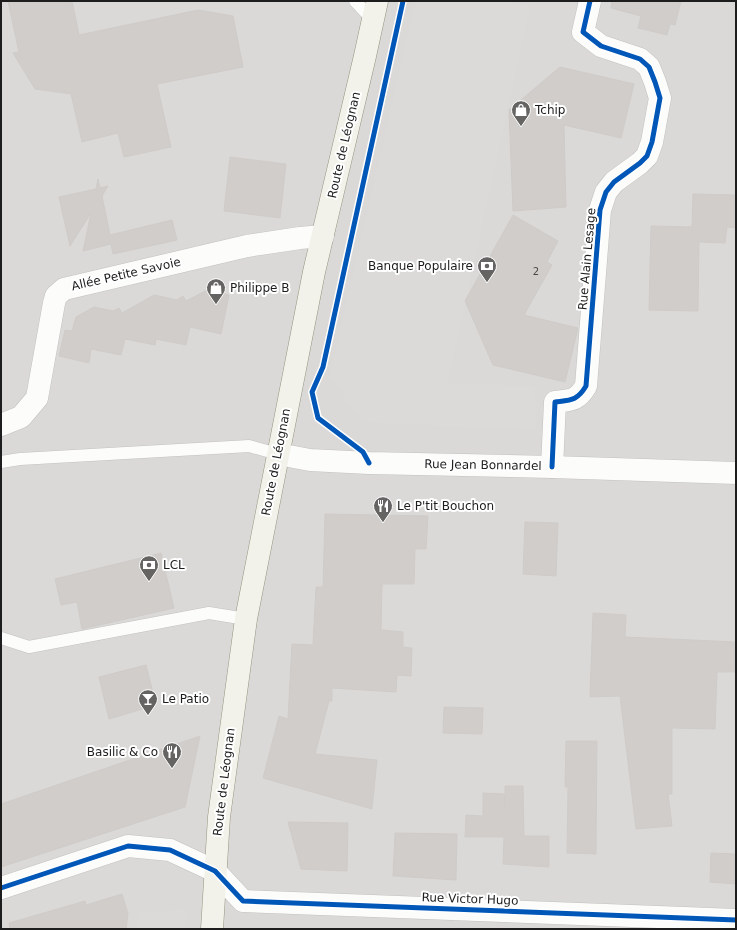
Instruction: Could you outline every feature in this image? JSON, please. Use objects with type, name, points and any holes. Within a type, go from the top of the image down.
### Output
[{"type":"main road","name":"Route de Léognan","points":[[212,929],[219,816],[246,619],[314,272],[375,11]]},
{"type":"street","name":"Rue Alain Lesage","points":[[552,467],[555,402],[570,400],[581,395],[586,386],[600,210],[606,192],[614,182],[647,156],[652,142],[660,98],[649,67],[640,59],[600,46],[583,32],[590,1]]},
{"type":"street","name":"Allée Petite Savoie","points":[[1,425],[21,417],[36,398],[56,296],[64,289],[247,246],[323,236]]},
{"type":"street","name":"Rue Jean Bonnardel","points":[[278,454],[310,460],[362,463],[736,473]]},
{"type":"street","points":[[1,888],[128,846],[170,850],[215,871]]},
{"type":"street","name":"Rue Victor Hugo","points":[[215,871],[243,901],[736,920]]},
{"type":"lane","points":[[355,1],[375,11]]},
{"type":"lane","points":[[1,462],[20,459],[249,446],[278,454]]},
{"type":"lane","points":[[1,638],[29,647],[209,613],[246,619]]},
{"type":"shaded area","points":[[1,1],[736,1],[736,929],[1,929]]},
{"type":"shaded area","points":[[416,1],[508,1],[530,6],[447,384],[535,386],[536,430],[363,422],[330,376]]},
{"type":"shaded area","points":[[186,910],[185,929],[138,929],[138,913]]},
{"type":"building","points":[[8,1],[72,1],[79,35],[198,10],[233,16],[243,67],[157,84],[171,147],[124,157],[118,133],[82,142],[71,94],[35,89],[13,53],[19,52]]},
{"type":"building","points":[[612,1],[681,1],[675,25],[670,24],[667,35],[638,28],[641,16],[611,8]]},
{"type":"building","points":[[560,67],[634,84],[621,138],[564,125],[566,207],[513,211],[509,110]]},
{"type":"building","points":[[230,157],[286,164],[280,218],[224,211]]},
{"type":"building","points":[[98,179],[100,188],[108,186],[102,196],[110,235],[172,220],[177,240],[113,254],[111,244],[83,251],[91,213],[70,246],[59,197],[96,189]]},
{"type":"building","points":[[693,194],[736,195],[736,228],[727,227],[725,243],[699,242],[698,311],[649,310],[651,226],[692,227]]},
{"type":"building","points":[[513,215],[558,241],[547,262],[552,265],[524,315],[578,328],[565,382],[493,365],[465,301]]},
{"type":"building","points":[[215,286],[218,292],[229,295],[221,334],[190,327],[186,345],[156,339],[155,345],[125,339],[121,355],[91,349],[89,363],[59,356],[65,330],[72,331],[76,317],[94,307],[113,311],[119,308],[122,313],[154,295],[177,300],[183,296],[186,301]]},
{"type":"building","points":[[325,514],[428,516],[426,549],[415,549],[414,584],[382,584],[381,630],[403,632],[403,647],[412,648],[411,676],[397,675],[396,692],[332,688],[332,701],[329,701],[315,754],[377,760],[372,809],[263,778],[279,716],[288,719],[292,644],[313,645],[316,587],[323,587]]},
{"type":"building","points":[[525,522],[558,523],[556,576],[523,574]]},
{"type":"building","points":[[161,553],[174,608],[82,629],[77,602],[61,605],[55,579]]},
{"type":"building","points":[[593,613],[626,615],[625,637],[736,642],[735,672],[717,672],[715,729],[672,728],[672,794],[668,794],[672,826],[636,829],[620,696],[590,697]]},
{"type":"building","points":[[146,665],[156,705],[109,719],[99,677]]},
{"type":"building","points":[[444,707],[483,708],[482,734],[443,733]]},
{"type":"building","points":[[200,736],[185,807],[1,867],[1,804]]},
{"type":"building","points":[[566,741],[597,741],[596,854],[567,853],[568,787],[565,787]]},
{"type":"building","points":[[505,786],[523,786],[524,836],[549,836],[549,867],[503,864],[504,837],[465,837],[466,815],[483,816],[483,793],[505,794]]},
{"type":"building","points":[[288,822],[348,823],[347,871],[301,869]]},
{"type":"building","points":[[395,833],[457,834],[456,880],[393,876]]},
{"type":"building","points":[[711,853],[736,854],[736,884],[710,882]]},
{"type":"building","points":[[122,894],[128,914],[126,929],[10,929],[9,923],[85,901],[86,905]]},
{"type":"cycle path","points":[[369,463],[363,452],[318,418],[312,392],[323,367],[403,1]]},
{"type":"cycle path","points":[[552,467],[555,402],[573,399],[580,395],[586,386],[600,210],[606,192],[614,182],[647,156],[652,142],[660,98],[649,67],[640,59],[601,46],[583,32],[590,1]]},
{"type":"cycle path","points":[[1,888],[128,846],[170,850],[215,871],[243,901],[736,920]]},
{"type":"place","name":"Tchip","points":[[521,127]]},
{"type":"place","name":"Banque Populaire","points":[[487,283]]},
{"type":"place","name":"Philippe B","points":[[216,305]]},
{"type":"place","name":"Le P'tit Bouchon","points":[[383,523]]},
{"type":"place","name":"LCL","points":[[149,582]]},
{"type":"place","name":"Le Patio","points":[[148,716]]},
{"type":"place","name":"Basilic & Co","points":[[172,769]]}]
